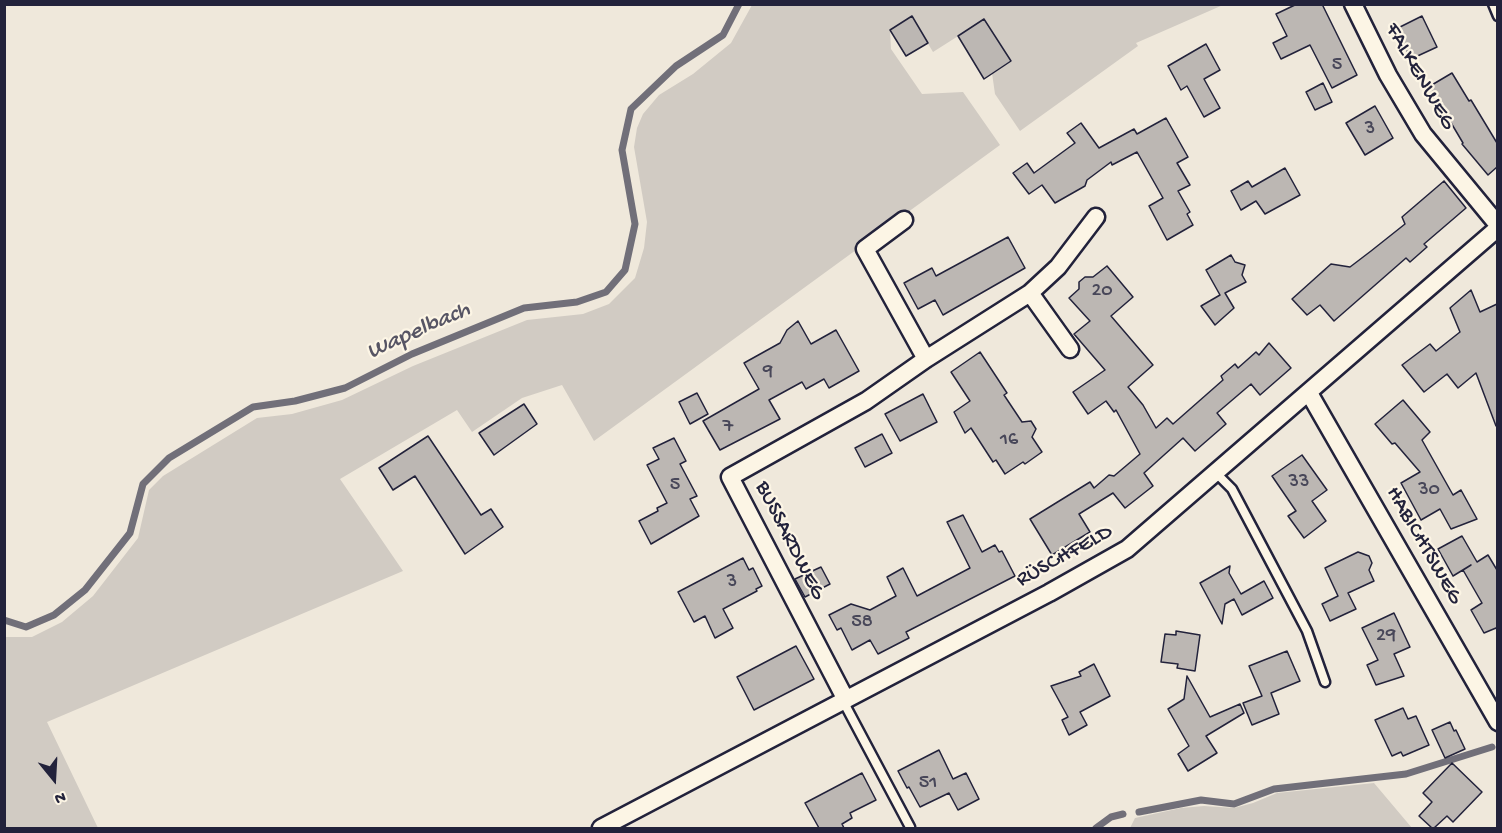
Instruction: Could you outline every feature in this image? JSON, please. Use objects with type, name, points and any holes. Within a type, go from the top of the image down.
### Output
[{"type":"street","name":"FALKENWEG","points":[[1353,4],[1388,75],[1423,134],[1496,232]]},
{"type":"street","name":"BUSSARDWEG","points":[[845,700],[730,477],[866,401],[926,359],[1030,293],[1058,267],[1096,217]]},
{"type":"street","points":[[904,220],[865,249],[926,359]]},
{"type":"street","name":"RÜSCHFELD","points":[[601,828],[1049,593],[1127,549],[1496,232]]},
{"type":"street","points":[[1030,293],[1070,349]]},
{"type":"street","name":"HABICHTSWEG","points":[[1309,393],[1497,722]]},
{"type":"lane","points":[[1493,4],[1497,16]]},
{"type":"lane","points":[[1216,473],[1232,489],[1307,631],[1325,682]]},
{"type":"lane","points":[[845,700],[910,827]]},
{"type":"shaded area","points":[[752,5],[1223,5],[1136,43],[1138,46],[1020,131],[995,94],[992,73],[1011,61],[985,19],[933,52],[912,17],[890,30],[891,49],[922,94],[963,92],[1000,145],[594,441],[562,385],[522,398],[472,432],[457,410],[340,479],[403,571],[47,722],[98,828],[5,828],[5,637],[32,637],[62,622],[93,596],[138,538],[149,490],[163,476],[257,418],[292,414],[342,400],[413,366],[527,320],[583,314],[609,304],[635,278],[644,248],[647,222],[634,147],[637,128],[643,114],[659,95],[693,74],[731,43]]},
{"type":"shaded area","points":[[1374,783],[1412,828],[1130,828],[1135,818],[1181,808],[1204,806],[1234,808],[1277,793]]},
{"type":"building","points":[[1297,4],[1322,4],[1357,75],[1332,88],[1310,45],[1281,59],[1273,43],[1287,36],[1276,14]]},
{"type":"building","points":[[912,16],[928,43],[906,56],[890,30]]},
{"type":"building","points":[[1422,16],[1437,47],[1411,59],[1396,29]]},
{"type":"building","points":[[984,19],[1011,61],[984,79],[958,36]]},
{"type":"building","points":[[1206,44],[1220,70],[1204,79],[1220,108],[1204,117],[1187,86],[1181,90],[1168,66]]},
{"type":"building","points":[[1452,73],[1497,143],[1497,167],[1488,175],[1462,144],[1447,116],[1442,118],[1425,89]]},
{"type":"building","points":[[1323,83],[1332,102],[1315,110],[1306,92]]},
{"type":"building","points":[[1375,106],[1393,138],[1365,155],[1346,123]]},
{"type":"building","points":[[1166,118],[1188,157],[1177,163],[1190,185],[1178,191],[1190,212],[1187,214],[1193,225],[1167,240],[1149,206],[1163,198],[1137,152],[1112,165],[1111,162],[1087,180],[1085,186],[1055,203],[1042,185],[1029,194],[1013,173],[1027,163],[1034,173],[1075,143],[1067,133],[1081,123],[1099,148],[1134,129],[1137,134]]},
{"type":"building","points":[[1285,168],[1300,195],[1265,214],[1256,201],[1241,210],[1231,191],[1248,181],[1252,187]]},
{"type":"building","points":[[1444,181],[1466,208],[1424,244],[1427,247],[1410,262],[1406,258],[1334,321],[1320,305],[1307,315],[1292,299],[1331,264],[1350,267],[1371,251],[1405,224],[1402,217]]},
{"type":"building","points":[[1008,237],[1025,268],[943,315],[935,300],[918,309],[904,283],[932,268],[936,276]]},
{"type":"building","points":[[1231,255],[1235,262],[1245,265],[1242,275],[1246,282],[1225,293],[1234,308],[1215,325],[1201,306],[1220,295],[1206,270]]},
{"type":"building","points":[[1107,266],[1133,297],[1111,316],[1153,365],[1128,387],[1143,405],[1156,428],[1167,418],[1173,424],[1223,380],[1221,376],[1235,364],[1238,368],[1256,352],[1259,355],[1269,343],[1291,368],[1260,395],[1251,384],[1217,413],[1226,424],[1195,451],[1183,438],[1144,473],[1153,486],[1125,508],[1113,493],[1079,514],[1090,532],[1052,555],[1030,519],[1090,482],[1094,488],[1109,475],[1114,476],[1140,454],[1116,410],[1114,412],[1106,401],[1088,414],[1073,392],[1105,370],[1074,334],[1090,321],[1069,298],[1079,289],[1079,282],[1085,277],[1093,277]]},
{"type":"building","points":[[1471,290],[1480,312],[1497,304],[1497,426],[1476,373],[1458,388],[1447,374],[1424,392],[1402,365],[1430,344],[1436,351],[1460,332],[1450,308]]},
{"type":"building","points":[[798,321],[811,344],[836,330],[859,371],[829,388],[824,379],[806,389],[802,382],[769,400],[780,419],[720,450],[703,421],[759,389],[744,363],[780,343],[787,330]]},
{"type":"building","points":[[980,352],[1007,393],[1004,395],[1022,422],[1031,421],[1036,429],[1032,437],[1042,452],[1005,474],[996,460],[993,462],[971,428],[965,433],[954,412],[970,401],[951,372]]},
{"type":"building","points":[[697,393],[708,414],[690,424],[679,402]]},
{"type":"building","points":[[923,394],[937,422],[900,441],[885,414]]},
{"type":"building","points":[[1403,400],[1430,432],[1422,440],[1453,495],[1461,490],[1477,519],[1451,529],[1440,509],[1421,520],[1401,483],[1420,472],[1375,424]]},
{"type":"building","points":[[524,404],[537,424],[494,455],[479,433]]},
{"type":"building","points":[[882,434],[892,453],[865,467],[855,448]]},
{"type":"building","points":[[428,436],[481,515],[491,509],[503,527],[465,554],[415,476],[393,490],[379,468]]},
{"type":"building","points":[[674,438],[686,461],[680,464],[697,496],[690,499],[699,516],[651,544],[639,521],[658,511],[657,508],[667,503],[647,465],[659,459],[653,448]]},
{"type":"building","points":[[1302,455],[1327,490],[1312,501],[1326,521],[1304,538],[1288,516],[1296,511],[1272,476]]},
{"type":"building","points":[[963,515],[982,552],[995,545],[999,552],[1002,551],[1015,576],[906,632],[909,638],[878,654],[870,640],[852,650],[841,628],[837,630],[829,615],[851,604],[870,610],[896,596],[887,577],[903,568],[917,596],[970,568],[947,522]]},
{"type":"building","points":[[1462,536],[1477,562],[1488,555],[1497,570],[1497,630],[1496,628],[1484,633],[1471,610],[1482,603],[1463,570],[1471,565],[1453,576],[1438,549]]},
{"type":"building","points":[[1358,552],[1369,556],[1372,563],[1369,570],[1374,581],[1348,593],[1356,609],[1330,621],[1322,604],[1338,596],[1325,568]]},
{"type":"building","points":[[743,558],[749,570],[753,568],[762,586],[723,609],[733,628],[715,638],[705,616],[694,622],[678,592]]},
{"type":"building","points":[[1230,566],[1229,573],[1241,594],[1264,581],[1273,598],[1242,615],[1234,599],[1225,604],[1222,624],[1200,583]]},
{"type":"building","points":[[821,567],[830,584],[805,597],[795,579]]},
{"type":"building","points":[[1394,613],[1410,647],[1394,654],[1404,676],[1376,685],[1367,665],[1378,660],[1362,628]]},
{"type":"building","points":[[1176,631],[1200,635],[1195,671],[1177,668],[1178,664],[1161,662],[1165,634],[1176,635]]},
{"type":"building","points":[[796,646],[814,679],[754,710],[737,677]]},
{"type":"building","points":[[1287,651],[1300,681],[1271,693],[1279,714],[1252,725],[1243,703],[1262,696],[1249,666]]},
{"type":"building","points":[[1094,664],[1110,696],[1080,712],[1087,725],[1069,735],[1062,720],[1068,717],[1051,686],[1081,676],[1079,672]]},
{"type":"building","points":[[1187,676],[1210,717],[1240,704],[1244,713],[1206,736],[1217,753],[1188,771],[1178,754],[1189,746],[1168,709],[1184,699]]},
{"type":"building","points":[[1403,708],[1408,719],[1416,716],[1429,745],[1403,756],[1401,752],[1392,756],[1375,720]]},
{"type":"building","points":[[1450,722],[1465,749],[1445,758],[1432,730]]},
{"type":"building","points":[[939,750],[953,779],[966,773],[979,799],[958,810],[949,793],[920,807],[898,771]]},
{"type":"building","points":[[1452,763],[1482,792],[1453,822],[1447,816],[1432,828],[1419,816],[1432,802],[1423,793]]},
{"type":"building","points":[[862,773],[876,800],[850,813],[852,818],[842,824],[844,828],[819,828],[805,803]]},
{"type":"waterway","name":"Wapelbach","points":[[4,620],[26,627],[54,615],[85,590],[130,533],[143,484],[169,458],[253,407],[295,401],[345,388],[412,354],[524,308],[577,302],[606,292],[625,270],[635,224],[622,150],[631,109],[676,66],[723,35],[739,4]]},
{"type":"waterway","points":[[1139,812],[1201,800],[1234,804],[1274,789],[1406,774],[1492,747]]},
{"type":"waterway","points":[[1096,828],[1111,817],[1123,814]]}]
